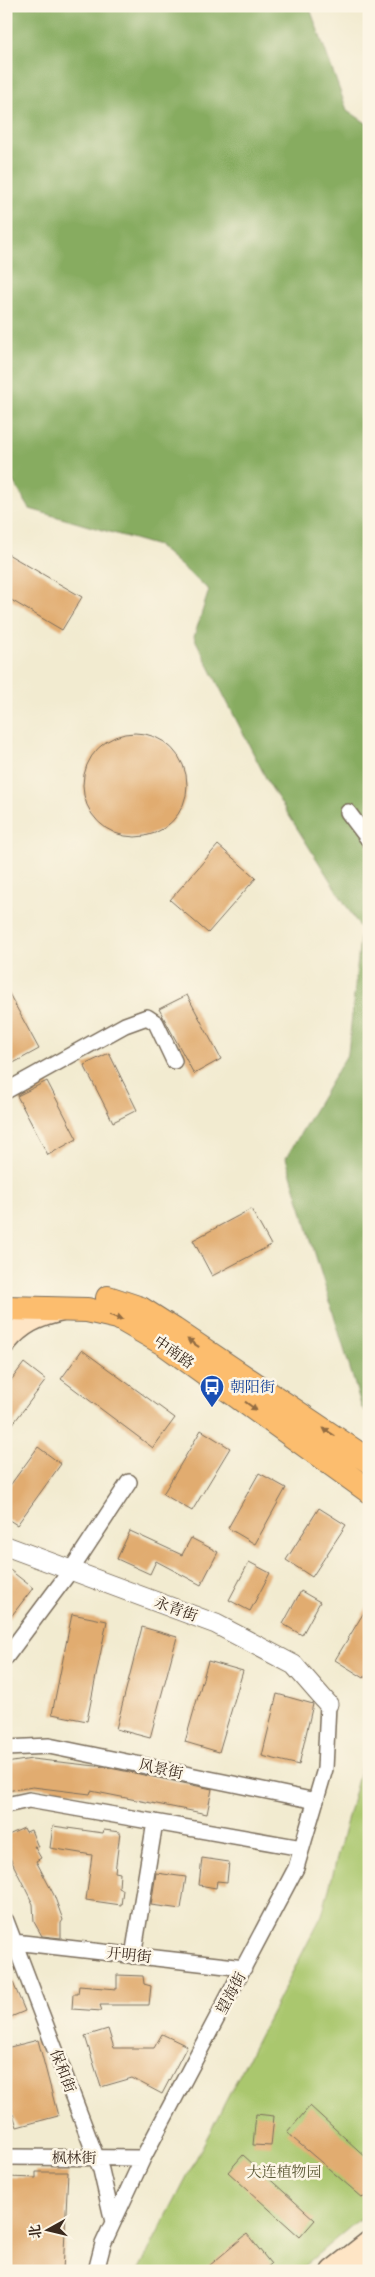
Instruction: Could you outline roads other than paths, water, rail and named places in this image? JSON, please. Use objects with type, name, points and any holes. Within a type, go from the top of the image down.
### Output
[{"type":"main road","points":[[6,1292],[97,1295],[141,1309],[369,1460]]},
{"type":"main road","name":"中南路","points":[[6,1308],[87,1310],[118,1317],[165,1344],[369,1490]]},
{"type":"main road","points":[[6,1342],[18,1328],[50,1313],[68,1309]]},
{"type":"main road","points":[[332,2271],[369,2242]]},
{"type":"main road","points":[[359,2271],[369,2263]]},
{"type":"street","points":[[348,812],[369,840]]},
{"type":"street","points":[[6,1091],[125,1025],[147,1018],[156,1023],[174,1061]]},
{"type":"street","points":[[6,1657],[72,1570],[129,1482]]},
{"type":"street","name":"永青街","points":[[6,1546],[224,1628],[294,1665],[328,1704]]},
{"type":"street","name":"望海街","points":[[96,2271],[103,2244],[143,2158],[296,1868],[325,1769],[328,1704]]},
{"type":"street","name":"风景街","points":[[6,1748],[49,1746],[316,1801]]},
{"type":"street","points":[[6,1805],[29,1800],[302,1848]]},
{"type":"street","points":[[133,1956],[155,1822]]},
{"type":"street","name":"保和街","points":[[6,1921],[96,2158],[113,2222]]},
{"type":"street","name":"开明街","points":[[14,1942],[244,1968]]},
{"type":"street","name":"枫林街","points":[[6,2157],[143,2158]]},
{"type":"place","name":"朝阳街","points":[[212,1408]]},
{"type":"park label","name":"大连植物园","points":[[284,2172]]}]
